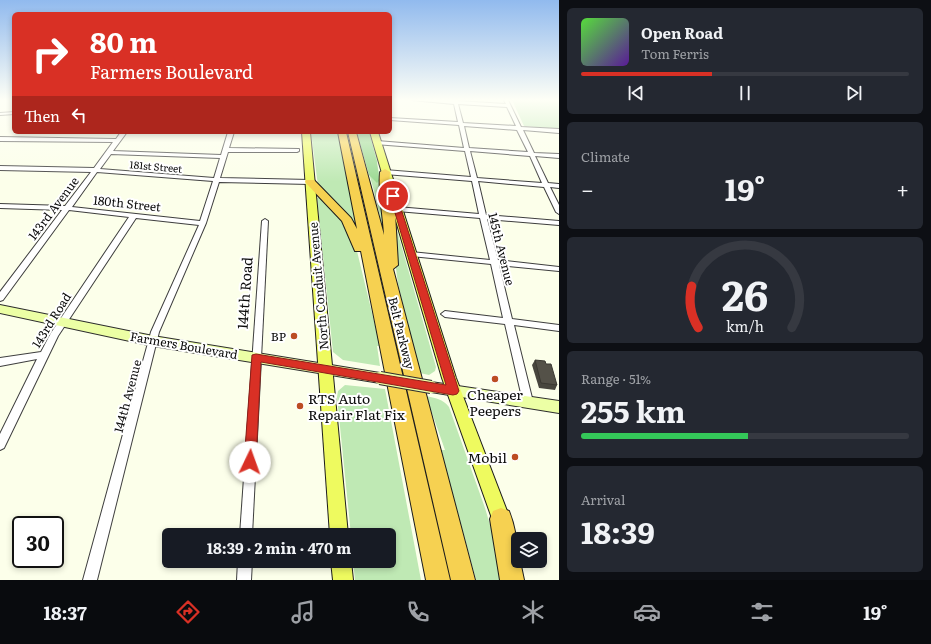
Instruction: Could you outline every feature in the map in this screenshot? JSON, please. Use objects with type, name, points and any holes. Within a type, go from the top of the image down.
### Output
[{"type":"highway","name":"Belt Parkway","points":[[342,134],[438,580]]},
{"type":"highway","name":"Belt Parkway","points":[[352,134],[463,580]]},
{"type":"highway","points":[[385,172],[384,188],[389,213],[393,297]]},
{"type":"highway","points":[[310,182],[341,212],[350,224],[380,310]]},
{"type":"highway","points":[[501,519],[512,580]]},
{"type":"main road","name":"North Conduit Avenue","points":[[306,134],[338,528]]},
{"type":"main road","points":[[375,137],[453,391],[524,580]]},
{"type":"main road","name":"Farmers Boulevard","points":[[0,309],[153,341],[453,391],[559,407]]},
{"type":"main road","points":[[342,568],[343,580]]},
{"type":"street","name":"145th Avenue","points":[[461,127],[528,402]]},
{"type":"street","points":[[506,127],[559,131]]},
{"type":"street","points":[[520,128],[559,212]]},
{"type":"street","name":"143rd Avenue","points":[[0,298],[123,134]]},
{"type":"street","name":"144th Avenue","points":[[90,580],[155,332],[203,223],[230,134]]},
{"type":"street","points":[[375,137],[466,149],[559,156]]},
{"type":"street","points":[[0,139],[118,141]]},
{"type":"street","points":[[109,152],[225,153],[298,150]]},
{"type":"street","name":"181st Street","points":[[0,168],[96,170],[216,180],[310,182]]},
{"type":"street","points":[[385,172],[559,186]]},
{"type":"street","name":"180th Street","points":[[0,206],[67,208],[203,223]]},
{"type":"street","points":[[397,209],[559,222]]},
{"type":"street","name":"143rd Road","points":[[0,445],[43,355],[62,322],[134,215]]},
{"type":"street","name":"144th Road","points":[[246,528],[264,221]]},
{"type":"street","points":[[411,254],[559,268]]},
{"type":"street","points":[[445,314],[559,328]]},
{"type":"street","points":[[0,362],[43,355]]},
{"type":"street","points":[[244,580],[245,568]]},
{"type":"green space","points":[[536,127],[559,127],[559,129]]},
{"type":"green space","points":[[311,134],[338,134],[357,228],[355,228],[318,186]]},
{"type":"green space","points":[[358,134],[369,134],[384,193],[385,229],[382,229],[374,192]]},
{"type":"green space","points":[[358,134],[370,134],[377,161],[379,181],[377,183],[369,175]]},
{"type":"green space","points":[[322,197],[341,216],[356,247],[380,346],[377,346],[380,366],[343,360],[333,352],[317,198]]},
{"type":"green space","points":[[394,220],[436,367],[435,371],[429,375],[420,373],[398,284],[394,253]]},
{"type":"green space","points":[[345,385],[385,389],[421,580],[355,580],[354,568],[396,568],[396,528],[350,528],[337,397],[338,391]]},
{"type":"green space","points":[[426,396],[436,398],[447,404],[449,407],[485,508],[494,538],[495,556],[502,558],[507,580],[476,580],[441,450],[445,450]]},
{"type":"building","points":[[535,360],[545,361],[546,364],[551,364],[557,385],[541,383]]},
{"type":"place","name":"BP","points":[[294,336]]},
{"type":"place","name":"Cheaper Peepers","points":[[495,379]]},
{"type":"place","name":"RTS Auto Repair Flat Fix","points":[[300,406]]},
{"type":"place","name":"Mobil","points":[[515,457]]},
{"type":"route","points":[[250,462],[256,358],[453,391],[393,196]]}]
